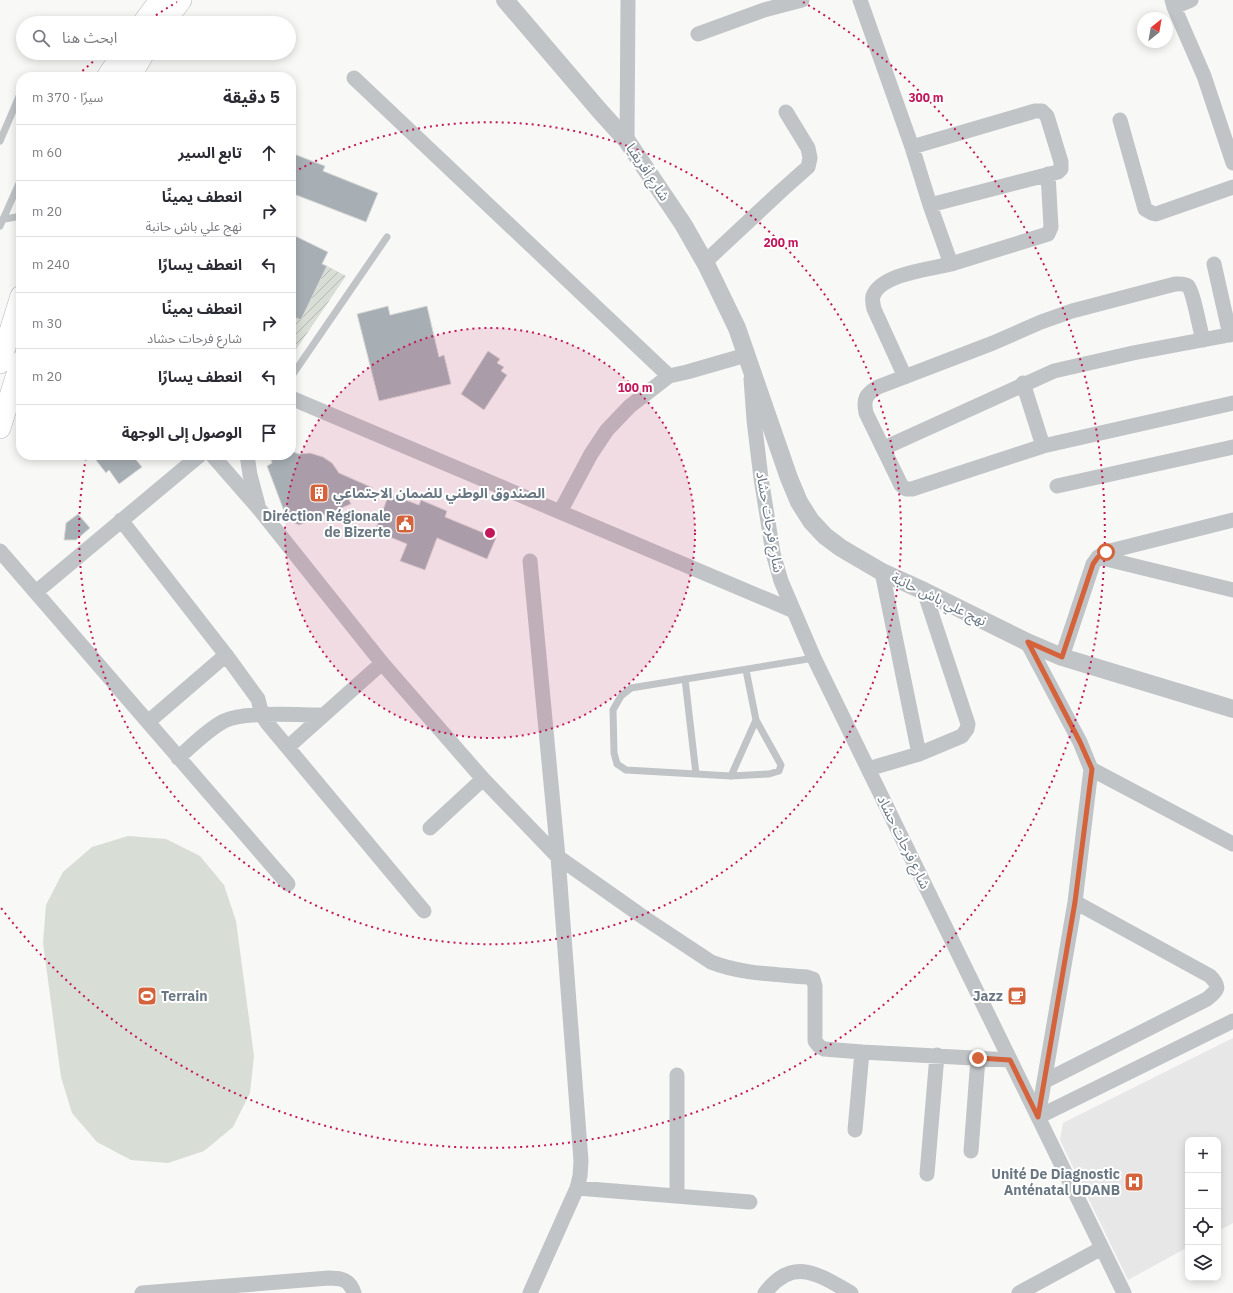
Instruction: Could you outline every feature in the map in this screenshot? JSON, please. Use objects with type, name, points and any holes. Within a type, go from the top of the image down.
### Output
[{"type":"main road","points":[[148,16],[160,0]]},
{"type":"main road","points":[[169,16],[181,0]]},
{"type":"main road","points":[[111,72],[119,60]]},
{"type":"main road","points":[[133,72],[140,60]]},
{"type":"main road","points":[[0,363],[16,312]]},
{"type":"main road","points":[[0,428],[16,377]]},
{"type":"street","name":"شارع أفريقيا","points":[[505,0],[627,141],[683,224],[705,262],[737,328],[749,362]]},
{"type":"street","points":[[627,141],[628,0]]},
{"type":"street","points":[[698,34],[764,10],[802,0]]},
{"type":"street","points":[[860,0],[912,147],[930,205],[951,264]]},
{"type":"street","points":[[1191,0],[1173,4],[1229,138],[1233,163]]},
{"type":"street","points":[[354,78],[669,376]]},
{"type":"street","points":[[912,147],[1035,111],[1042,111],[1047,116],[1061,162],[1061,169],[1058,172],[930,205]]},
{"type":"street","points":[[705,262],[808,167],[810,158],[808,148],[786,112]]},
{"type":"street","points":[[1120,120],[1145,209],[1148,212],[1156,214],[1233,187]]},
{"type":"street","points":[[905,377],[874,308],[873,297],[877,290],[891,278],[951,264],[1048,234],[1051,226],[1048,174]]},
{"type":"street","points":[[884,448],[1054,371],[1133,353],[1232,334],[1214,264]]},
{"type":"street","points":[[1202,340],[1190,290],[1188,286],[1176,284],[1072,311],[878,387],[869,392],[866,398],[866,413],[902,485],[906,489],[912,489],[1043,446],[1233,403]]},
{"type":"street","points":[[560,512],[591,454],[607,430],[630,406],[669,376],[749,362]]},
{"type":"street","name":"نهج علي باش حانبة","points":[[749,362],[789,478],[799,502],[811,522],[840,548],[882,572],[1062,657],[1233,709]]},
{"type":"street","name":"شارع فرحات حشاد","points":[[749,362],[754,420],[767,520],[773,553],[781,581],[814,658],[1124,1293]]},
{"type":"street","points":[[1023,384],[1043,446]]},
{"type":"street","points":[[296,400],[794,611]]},
{"type":"street","points":[[1057,486],[1233,447]]},
{"type":"street","points":[[36,592],[194,460]]},
{"type":"street","points":[[216,460],[260,510],[382,663],[483,779],[558,857],[711,962],[723,967],[738,970],[807,977],[813,979],[815,986],[815,1041],[819,1046],[824,1048],[862,1052],[1010,1060]]},
{"type":"street","points":[[248,460],[250,475],[260,510]]},
{"type":"street","points":[[121,520],[226,655],[258,699],[262,715],[268,724],[424,911]]},
{"type":"street","points":[[1062,657],[1093,564],[1098,557],[1106,552],[1233,520]]},
{"type":"street","points":[[0,551],[288,884]]},
{"type":"street","points":[[1098,557],[1233,590]]},
{"type":"street","points":[[530,562],[558,857],[581,1161],[580,1176],[577,1188],[530,1293]]},
{"type":"street","points":[[882,572],[919,754]]},
{"type":"street","points":[[868,769],[919,754],[962,736],[967,729],[968,724],[924,591]]},
{"type":"street","points":[[1028,642],[1080,742],[1092,769],[1075,902],[1038,1117]]},
{"type":"street","points":[[148,722],[226,655]]},
{"type":"street","points":[[288,747],[382,663]]},
{"type":"street","points":[[178,758],[208,732],[225,721],[241,716],[323,715]]},
{"type":"street","points":[[1092,769],[1233,844]]},
{"type":"street","points":[[430,828],[483,779]]},
{"type":"street","points":[[1045,1081],[1207,999],[1215,993],[1218,987],[1216,982],[1210,976],[1075,902]]},
{"type":"street","points":[[1038,1117],[1233,1021]]},
{"type":"street","points":[[855,1130],[862,1052]]},
{"type":"street","points":[[927,1174],[937,1055]]},
{"type":"street","points":[[971,1151],[978,1058]]},
{"type":"street","points":[[677,1075],[677,1196]]},
{"type":"street","points":[[577,1188],[750,1202]]},
{"type":"street","points":[[1019,1293],[1102,1248]]},
{"type":"street","points":[[765,1293],[771,1285],[781,1277],[794,1271],[811,1272],[851,1293]]},
{"type":"street","points":[[142,1293],[329,1278],[345,1280],[351,1284],[354,1293]]},
{"type":"lane","points":[[0,141],[16,104]]},
{"type":"lane","points":[[1,222],[16,190]]},
{"type":"lane","points":[[1,222],[16,218]]},
{"type":"lane","points":[[296,370],[387,237]]},
{"type":"lane","points":[[746,670],[756,720],[781,766],[779,771],[769,774],[731,776],[626,770],[617,764],[614,753],[613,710],[621,696],[631,688],[814,658]]},
{"type":"lane","points":[[685,679],[696,774]]},
{"type":"lane","points":[[731,776],[756,720]]},
{"type":"shaded area","points":[[327,266],[346,276],[296,350],[296,318],[301,320]]},
{"type":"shaded area","points":[[128,836],[166,839],[200,856],[224,885],[236,921],[254,1056],[250,1093],[233,1127],[204,1151],[168,1163],[131,1160],[97,1142],[72,1113],[61,1077],[43,943],[46,905],[63,872],[92,847]]},
{"type":"shaded area","name":"Unité De Diagnostic Anténatal UDANB","points":[[1233,1038],[1233,1223],[1221,1229],[1221,1137],[1185,1137],[1185,1249],[1128,1280],[1060,1140],[1063,1123]]},
{"type":"building","points":[[296,155],[325,166],[323,171],[378,193],[366,222],[296,195]]},
{"type":"building","points":[[296,236],[328,252],[322,264],[327,266],[301,320],[296,318]]},
{"type":"building","points":[[388,306],[390,315],[427,306],[439,357],[444,355],[451,384],[379,401],[357,314]]},
{"type":"building","points":[[488,351],[500,359],[497,363],[504,367],[501,371],[507,375],[484,410],[461,394]]},
{"type":"building","name":"الصندوق الوطني للضمان الاجتماعي","points":[[296,453],[310,453],[323,457],[332,463],[339,473],[373,488],[348,498],[351,504],[299,525],[287,519],[267,466],[272,463],[271,460],[296,460]]},
{"type":"building","points":[[96,460],[136,460],[142,467],[119,484],[109,470],[106,473]]},
{"type":"building","points":[[389,494],[419,505],[421,500],[447,511],[445,517],[496,538],[487,559],[437,538],[425,570],[400,561],[407,544],[375,531]]},
{"type":"building","points":[[78,514],[90,528],[76,540],[64,540],[66,523]]},
{"type":"place","name":"الصندوق الوطني للضمان الاجتماعي","points":[[319,493]]},
{"type":"place","name":"Diréction Régionale de Bizerte","points":[[405,524]]},
{"type":"place","name":"Terrain","points":[[147,996]]},
{"type":"place","name":"Jazz","points":[[1017,996]]},
{"type":"place","name":"Unité De Diagnostic Anténatal UDANB","points":[[1134,1182]]},
{"type":"route","points":[[978,1058],[1010,1060],[1038,1117],[1075,902],[1092,769],[1080,742],[1028,642],[1062,657],[1093,564],[1098,557],[1106,552]]}]
